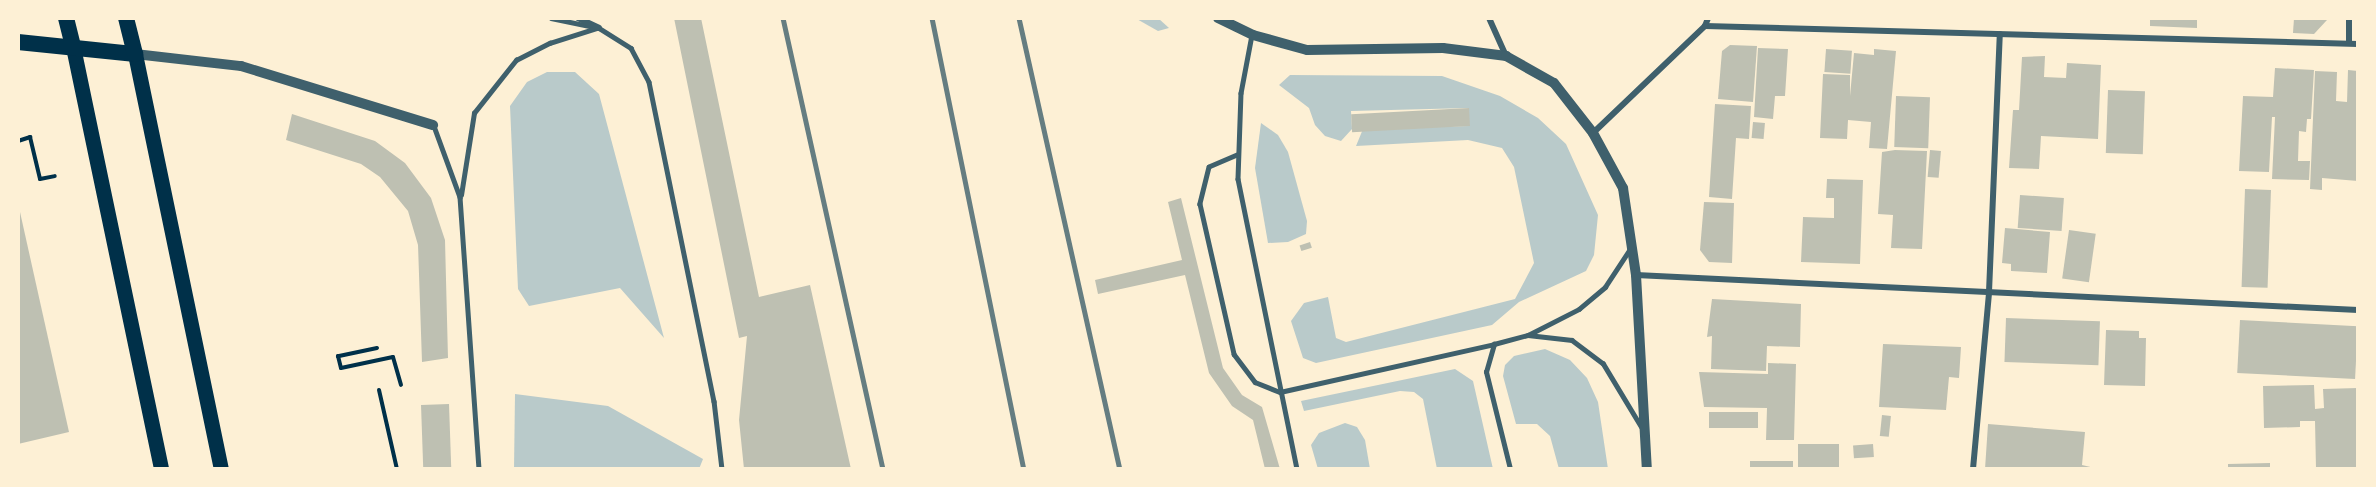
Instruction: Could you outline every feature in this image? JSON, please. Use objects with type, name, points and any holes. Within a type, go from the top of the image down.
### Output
[{"type":"highway","points":[[66,18],[73,48]]},
{"type":"highway","points":[[18,42],[135,54],[126,18]]},
{"type":"main road","points":[[73,48],[161,469]]},
{"type":"main road","points":[[135,54],[221,469]]},
{"type":"street","points":[[578,18],[599,28]]},
{"type":"street","points":[[1218,18],[1252,35],[1307,50],[1443,48],[1506,56],[1554,83],[1593,133],[1623,188],[1636,275],[1647,469]]},
{"type":"street","points":[[1489,18],[1506,56]]},
{"type":"street","points":[[1593,133],[1705,26],[1708,18]]},
{"type":"street","points":[[2349,18],[2349,43]]},
{"type":"street","points":[[1705,26],[2358,44]]},
{"type":"street","points":[[1972,469],[1989,292],[2000,34]]},
{"type":"street","points":[[135,54],[241,66],[433,124]]},
{"type":"street","points":[[1636,275],[2358,310]]},
{"type":"lane","points":[[550,18],[599,28],[631,48],[649,82],[714,401],[722,469]]},
{"type":"lane","points":[[479,469],[460,197],[474,113],[516,60],[550,43],[599,28]]},
{"type":"lane","points":[[1252,35],[1240,93],[1237,155],[1280,392],[1298,469]]},
{"type":"lane","points":[[433,124],[460,197]]},
{"type":"lane","points":[[1237,155],[1209,167],[1200,204],[1234,354],[1255,382],[1280,392],[1528,335],[1579,309],[1605,287],[1631,246]]},
{"type":"lane","points":[[1528,335],[1572,340],[1603,363],[1645,432]]},
{"type":"lane","points":[[1494,344],[1486,372],[1510,469]]},
{"type":"path","points":[[18,141],[30,137],[40,179],[55,176]]},
{"type":"path","points":[[377,348],[338,356],[341,368],[393,357],[401,385]]},
{"type":"path","points":[[379,390],[397,469]]},
{"type":"shaded area","points":[[1135,18],[1158,18],[1169,28],[1158,31]]},
{"type":"shaded area","points":[[547,72],[575,72],[599,94],[664,338],[620,288],[529,306],[518,289],[510,106],[527,82]]},
{"type":"shaded area","points":[[1290,75],[1442,76],[1500,96],[1538,118],[1566,144],[1598,215],[1594,255],[1586,271],[1519,302],[1492,325],[1316,363],[1303,358],[1291,321],[1304,303],[1328,297],[1336,338],[1346,342],[1515,299],[1534,263],[1514,167],[1502,148],[1468,140],[1356,146],[1363,129],[1469,126],[1469,108],[1351,111],[1352,129],[1341,141],[1325,136],[1315,125],[1309,108],[1279,85]]},
{"type":"shaded area","points":[[1261,123],[1278,135],[1288,152],[1307,221],[1306,234],[1288,242],[1268,243],[1255,168]]},
{"type":"shaded area","points":[[1545,349],[1570,360],[1587,378],[1598,402],[1608,469],[1559,469],[1550,436],[1537,424],[1516,424],[1503,376],[1505,365],[1514,356]]},
{"type":"shaded area","points":[[1455,369],[1473,381],[1493,469],[1437,469],[1423,399],[1414,392],[1400,391],[1304,411],[1301,401]]},
{"type":"shaded area","points":[[515,394],[608,406],[703,459],[699,469],[514,469]]},
{"type":"shaded area","points":[[1345,423],[1357,427],[1365,440],[1370,469],[1318,469],[1311,445],[1319,433]]},
{"type":"building","points":[[674,18],[701,18],[759,297],[810,285],[851,469],[744,469],[739,420],[747,336],[739,338]]},
{"type":"building","points":[[2150,18],[2197,18],[2197,28],[2150,26]]},
{"type":"building","points":[[2294,18],[2327,18],[2327,20],[2314,34],[2293,33]]},
{"type":"building","points":[[1730,45],[1757,46],[1753,102],[1718,99],[1722,51]]},
{"type":"building","points":[[1758,48],[1788,49],[1785,96],[1775,96],[1773,119],[1754,117]]},
{"type":"building","points":[[1826,49],[1852,51],[1850,74],[1824,72]]},
{"type":"building","points":[[1874,49],[1896,51],[1887,149],[1869,148],[1871,122],[1848,120],[1847,139],[1820,138],[1823,74],[1850,75],[1850,96],[1854,53],[1874,55]]},
{"type":"building","points":[[2045,56],[2044,77],[2066,78],[2067,63],[2101,65],[2098,139],[2041,136],[2039,169],[2009,168],[2013,110],[2019,110],[2022,57]]},
{"type":"building","points":[[2275,68],[2314,70],[2311,119],[2307,119],[2306,132],[2299,131],[2298,161],[2310,161],[2309,180],[2272,179],[2275,117],[2272,117],[2269,172],[2239,171],[2243,96],[2273,97]]},
{"type":"building","points":[[2348,70],[2358,71],[2358,181],[2322,178],[2322,190],[2310,189],[2315,71],[2337,72],[2336,101],[2347,102]]},
{"type":"building","points":[[2108,90],[2145,91],[2143,154],[2106,153]]},
{"type":"building","points":[[1896,96],[1930,97],[1928,148],[1894,147]]},
{"type":"building","points":[[1715,104],[1751,106],[1749,139],[1736,138],[1732,199],[1709,197]]},
{"type":"building","points":[[1469,108],[1470,126],[1352,132],[1351,114]]},
{"type":"building","points":[[292,114],[375,141],[405,163],[431,198],[445,240],[448,358],[422,362],[418,245],[408,211],[380,177],[361,164],[286,140]]},
{"type":"building","points":[[1753,122],[1765,123],[1764,139],[1752,138]]},
{"type":"building","points":[[1930,150],[1941,151],[1939,178],[1928,177]]},
{"type":"building","points":[[1927,151],[1922,249],[1891,248],[1893,215],[1878,214],[1882,152]]},
{"type":"building","points":[[1827,179],[1863,180],[1860,264],[1801,262],[1803,217],[1834,218],[1834,198],[1826,198]]},
{"type":"building","points":[[2245,189],[2271,190],[2268,288],[2242,287]]},
{"type":"building","points":[[2020,195],[2064,198],[2062,231],[2018,228]]},
{"type":"building","points":[[1181,198],[1223,368],[1242,395],[1262,407],[1280,469],[1265,469],[1253,420],[1232,406],[1209,373],[1185,275],[1098,294],[1095,280],[1182,260],[1168,202]]},
{"type":"building","points":[[1704,202],[1734,203],[1732,263],[1709,262],[1700,250]]},
{"type":"building","points":[[18,203],[69,432],[18,444]]},
{"type":"building","points":[[2005,228],[2050,232],[2047,273],[2011,271],[2011,264],[2002,263]]},
{"type":"building","points":[[2069,230],[2096,234],[2089,282],[2062,279]]},
{"type":"building","points":[[1310,242],[1312,248],[1301,251],[1300,245]]},
{"type":"building","points":[[1712,299],[1801,304],[1800,347],[1767,346],[1766,371],[1711,369],[1712,336],[1707,337]]},
{"type":"building","points":[[2006,318],[2100,321],[2098,365],[2004,362]]},
{"type":"building","points":[[2240,320],[2358,326],[2355,379],[2237,373]]},
{"type":"building","points":[[2106,330],[2139,331],[2139,338],[2146,338],[2145,386],[2104,385]]},
{"type":"building","points":[[1883,344],[1961,347],[1959,378],[1949,377],[1946,410],[1879,407]]},
{"type":"building","points":[[1768,363],[1796,364],[1794,440],[1766,440],[1767,408],[1704,407],[1699,372],[1768,374]]},
{"type":"building","points":[[2314,385],[2315,409],[2324,408],[2323,389],[2358,388],[2358,469],[2316,469],[2315,421],[2300,421],[2300,427],[2264,428],[2263,386]]},
{"type":"building","points":[[449,404],[451,469],[423,469],[421,405]]},
{"type":"building","points":[[1709,412],[1758,412],[1758,428],[1709,428]]},
{"type":"building","points":[[1882,415],[1891,416],[1889,437],[1880,436]]},
{"type":"building","points":[[1988,424],[2085,432],[2082,465],[2099,469],[1985,469]]},
{"type":"building","points":[[1798,444],[1839,444],[1839,469],[1798,469]]},
{"type":"building","points":[[1873,444],[1874,457],[1854,458],[1853,445]]},
{"type":"building","points":[[1750,461],[1793,461],[1793,469],[1750,469]]},
{"type":"building","points":[[2270,463],[2270,469],[2228,469],[2228,464]]},
{"type":"railway","points":[[783,18],[883,469]]},
{"type":"railway","points":[[932,18],[1024,469]]},
{"type":"railway","points":[[1019,18],[1120,469]]}]
